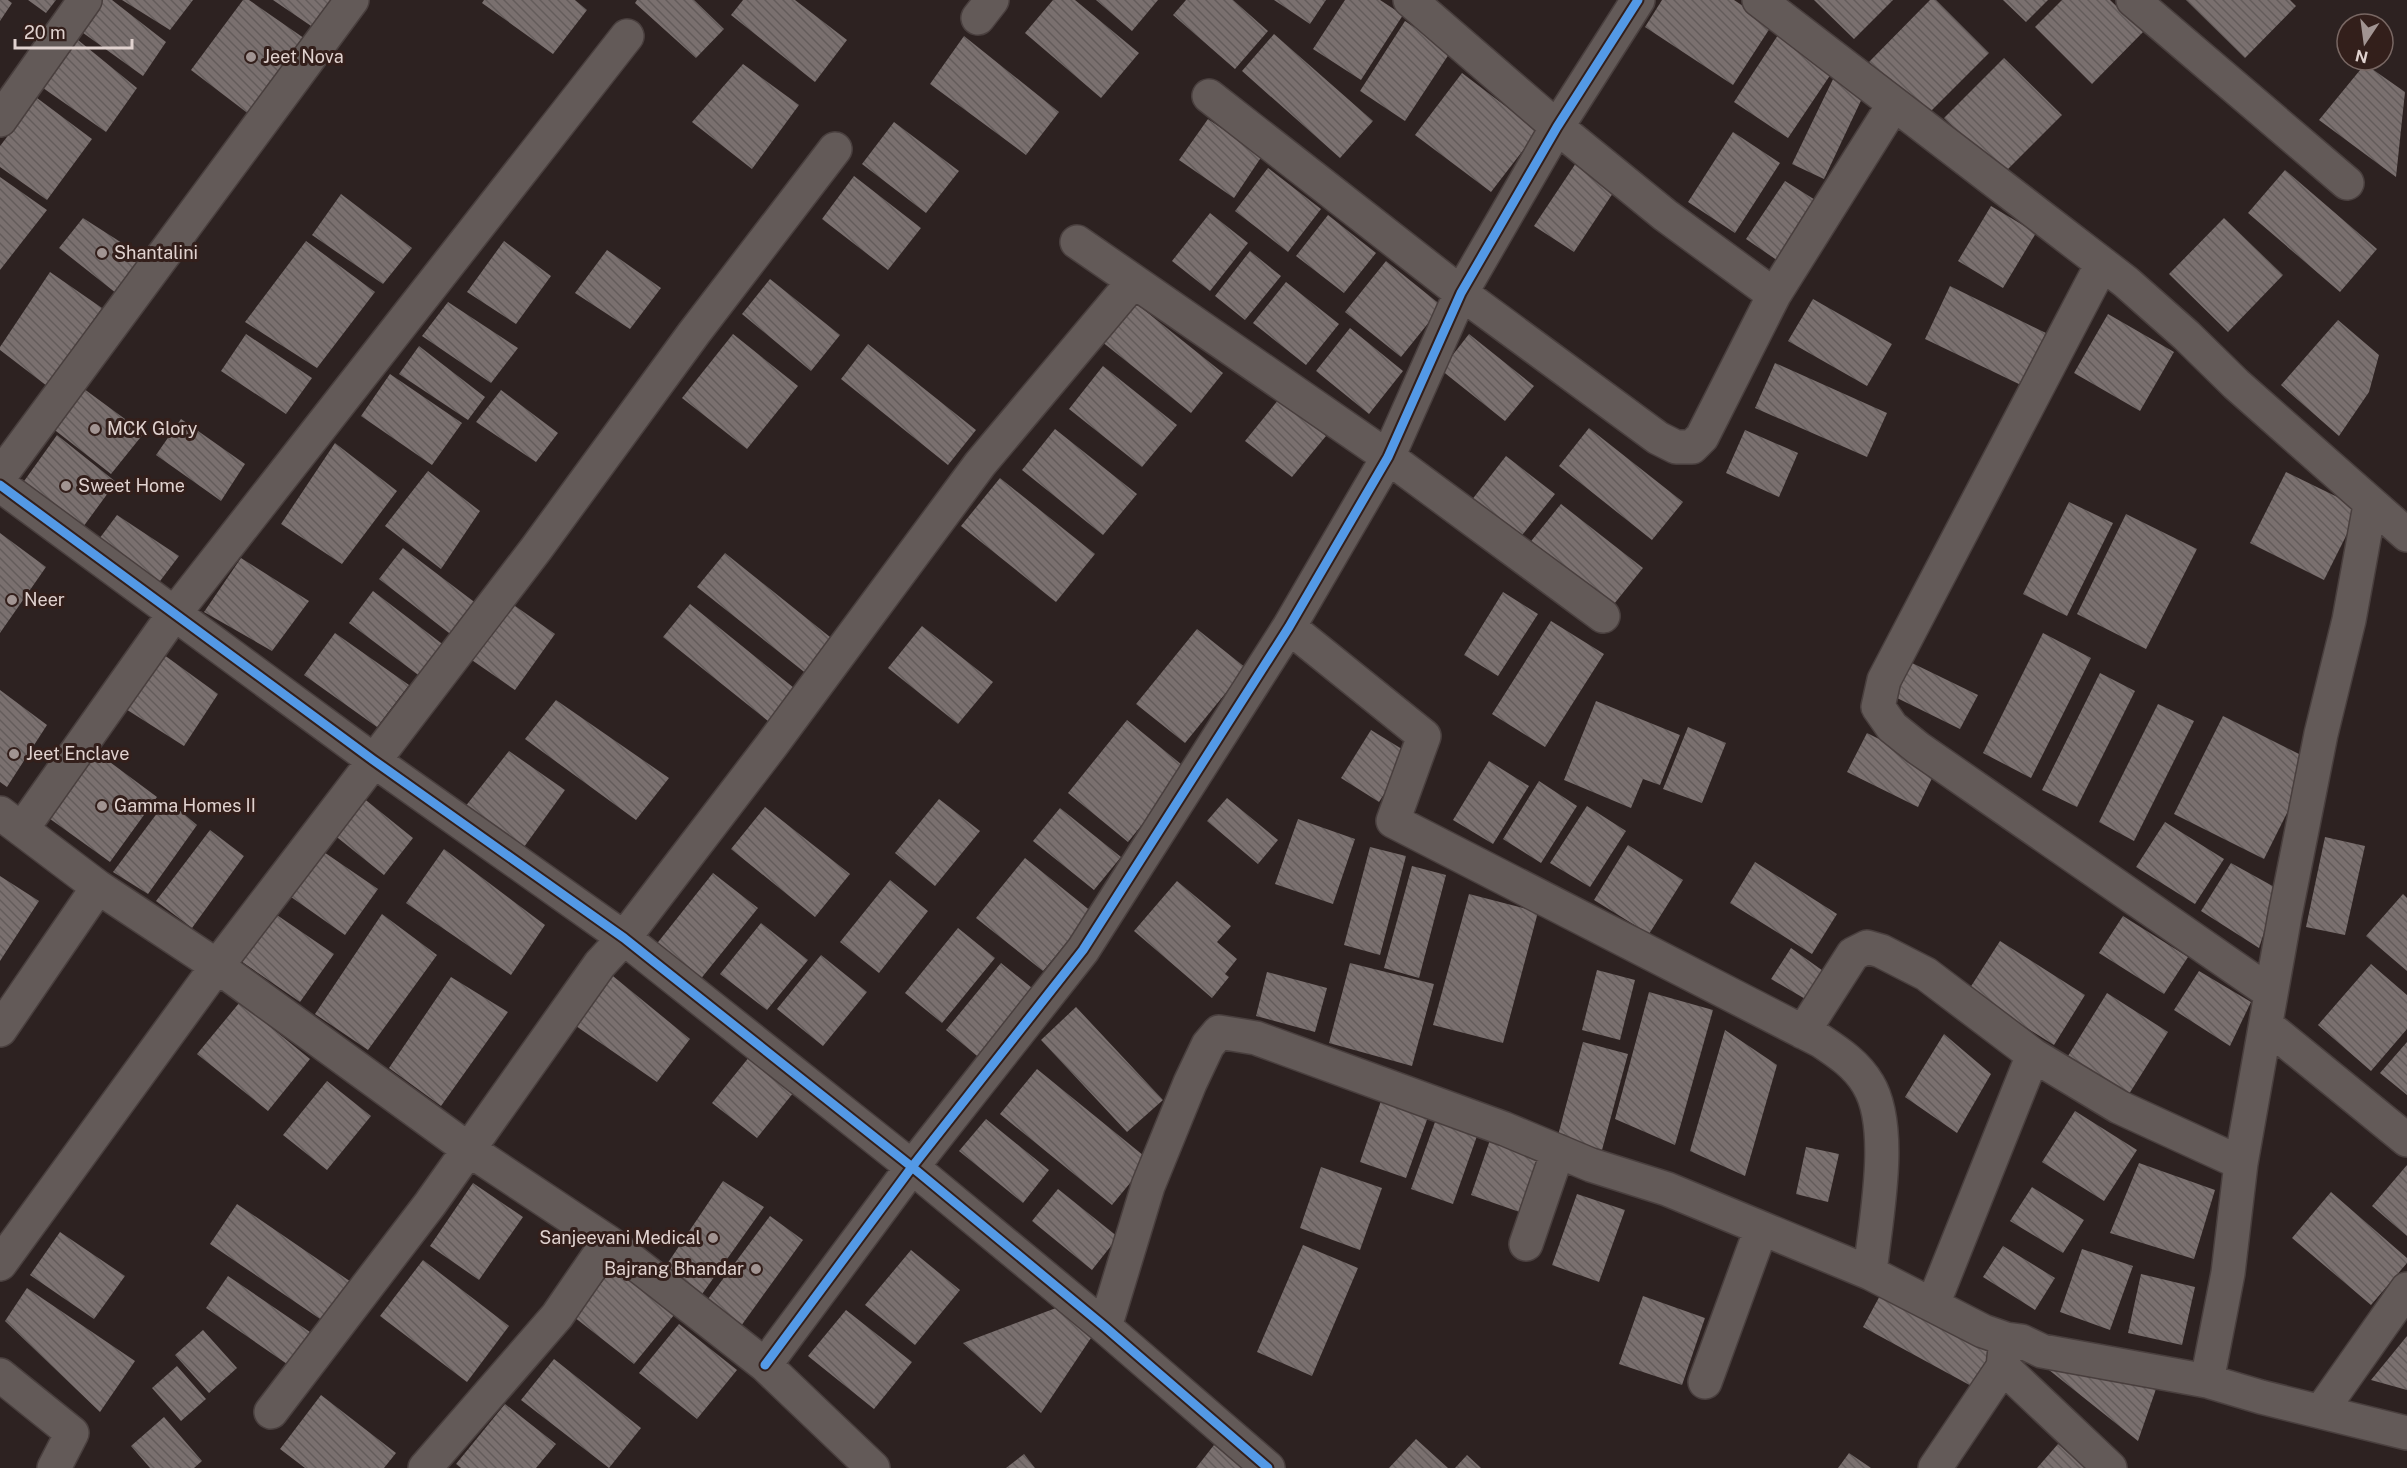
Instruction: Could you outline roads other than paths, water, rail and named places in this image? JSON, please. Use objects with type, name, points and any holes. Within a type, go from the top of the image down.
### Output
[{"type":"street","points":[[0,120],[85,0]]},
{"type":"street","points":[[0,476],[351,0]]},
{"type":"street","points":[[1410,0],[1557,127],[1665,215],[1774,294]]},
{"type":"street","points":[[765,1365],[912,1167],[1083,950],[1288,627],[1388,457],[1461,293],[1557,127],[1638,0]]},
{"type":"street","points":[[1760,0],[2102,264],[2187,336],[2236,384],[2370,505],[2407,535]]},
{"type":"street","points":[[2133,0],[2347,183]]},
{"type":"street","points":[[627,36],[11,821],[98,887],[217,966],[468,1149],[608,1242],[765,1365],[873,1468]]},
{"type":"street","points":[[1209,96],[1461,293],[1658,438],[1676,447],[1692,447],[1702,437],[1774,294],[1894,104]]},
{"type":"street","points":[[0,1264],[217,966],[537,549],[694,333],[835,149]]},
{"type":"street","points":[[1077,242],[1388,457],[1602,616]]},
{"type":"street","points":[[2102,264],[1884,680],[1878,707],[1892,727],[1918,748],[2271,993]]},
{"type":"street","points":[[271,1412],[430,1204],[600,964],[624,938],[771,746],[980,464],[1133,282]]},
{"type":"street","points":[[0,485],[373,760],[624,938],[912,1167],[1105,1327],[1268,1468]]},
{"type":"street","points":[[2206,1381],[2228,1274],[2241,1163],[2271,993],[2321,734],[2349,620],[2370,505]]},
{"type":"street","points":[[1288,627],[1424,736],[1393,821],[1821,1041],[1849,1060],[1869,1084],[1881,1117],[1882,1151],[1870,1273]]},
{"type":"street","points":[[0,1030],[98,887]]},
{"type":"street","points":[[1803,1032],[1853,954],[1867,947],[1881,951],[1926,974],[2032,1055],[2120,1107],[2241,1163]]},
{"type":"street","points":[[2266,1025],[2407,1140]]},
{"type":"street","points":[[1105,1327],[1148,1186],[1190,1083],[1208,1045],[1219,1032],[1256,1038],[1504,1129],[1591,1165],[1666,1189],[1870,1273],[1983,1330],[2110,1468]]},
{"type":"street","points":[[1933,1304],[2032,1055]]},
{"type":"street","points":[[1526,1244],[1558,1151]]},
{"type":"street","points":[[1705,1382],[1761,1229]]},
{"type":"street","points":[[425,1468],[557,1316],[608,1242]]},
{"type":"street","points":[[2321,1411],[2407,1289]]},
{"type":"street","points":[[1935,1468],[2004,1353],[2021,1341],[2042,1351],[2206,1381],[2260,1397],[2407,1433]]},
{"type":"street","points":[[0,1374],[72,1432],[54,1468]]},
{"type":"place","name":"Jeet Nova","points":[[251,57]]},
{"type":"place","name":"Shantalini","points":[[102,253]]},
{"type":"place","name":"MCK Glory","points":[[95,429]]},
{"type":"place","name":"Sweet Home","points":[[66,486]]},
{"type":"place","name":"Neer","points":[[12,600]]},
{"type":"place","name":"Jeet Enclave","points":[[14,754]]},
{"type":"place","name":"Gamma Homes II","points":[[102,806]]},
{"type":"place","name":"Sanjeevani Medical","points":[[713,1238]]},
{"type":"place","name":"Bajrang Bhandar","points":[[756,1269]]}]
